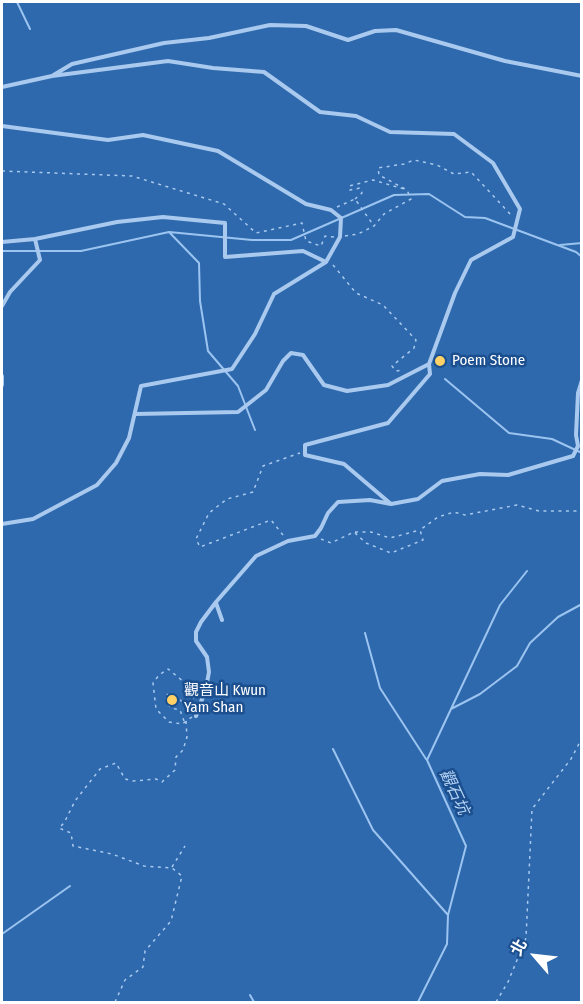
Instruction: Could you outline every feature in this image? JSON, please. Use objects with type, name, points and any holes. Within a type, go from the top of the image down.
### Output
[{"type":"lane","points":[[52,76],[72,64],[164,43],[209,38],[270,25],[306,26],[348,40],[375,32],[396,30],[505,61],[582,76]]},
{"type":"lane","points":[[2,87],[52,76],[168,61],[213,68],[264,72],[320,112],[356,116],[390,132],[454,134],[494,163],[520,209],[513,237],[471,260],[455,293],[429,364],[430,374],[388,423],[305,445],[305,455],[344,464],[391,504]]},
{"type":"lane","points":[[2,126],[108,140],[143,135],[218,151],[306,204],[330,210],[341,218],[340,237],[327,261],[274,294],[255,334],[232,369],[141,386],[129,438],[116,463],[97,485],[33,519],[2,524]]},
{"type":"lane","points":[[2,242],[35,239],[117,222],[163,218],[225,223],[225,257],[303,251],[327,261]]},
{"type":"lane","points":[[2,306],[10,292],[40,260],[35,239]]},
{"type":"lane","points":[[135,414],[238,412],[266,390],[283,361],[291,353],[303,355],[324,386],[347,391],[388,385],[429,364]]},
{"type":"lane","points":[[2,376],[2,385]]},
{"type":"lane","points":[[196,716],[202,703],[209,672],[207,657],[196,641],[196,632],[216,602],[256,556],[288,541],[315,536],[328,513],[338,502],[370,500],[391,504],[417,499],[442,480],[480,474],[508,475],[573,456],[578,446],[576,435],[578,393],[582,380]]},
{"type":"lane","points":[[216,602],[222,620]]},
{"type":"path","points":[[2,171],[132,176],[224,204],[256,233],[302,223],[306,239],[321,246],[325,236],[340,237],[358,234],[374,226],[384,214],[411,199],[407,190],[379,175],[378,168],[414,160],[437,165],[454,174],[471,172],[516,221]]},
{"type":"path","points":[[330,210],[362,194],[360,188],[350,190],[349,186],[373,180],[407,190]]},
{"type":"path","points":[[355,198],[374,226]]},
{"type":"path","points":[[327,261],[356,293],[383,304],[416,340],[414,348],[392,366],[396,371],[405,369]]},
{"type":"path","points":[[288,541],[271,520],[200,547],[196,539],[209,513],[227,500],[253,492],[263,466],[304,451]]},
{"type":"path","points":[[315,536],[331,543],[354,532],[371,532],[390,538],[420,530],[438,517],[454,512],[465,515],[517,505],[539,511],[582,511]]},
{"type":"path","points":[[354,532],[366,543],[391,552],[423,540],[420,530]]},
{"type":"path","points":[[196,716],[182,724],[169,722],[156,709],[153,683],[168,669],[184,682],[193,699],[202,703]]},
{"type":"path","points":[[184,722],[180,710],[171,708],[166,702],[166,694],[179,698],[190,712],[188,719]]},
{"type":"path","points":[[115,1002],[125,980],[143,967],[145,951],[171,921],[182,876],[172,868],[144,866],[112,854],[73,846],[71,833],[59,828],[75,801],[100,770],[116,763],[125,779],[133,781],[156,779],[162,782],[175,770],[176,757],[183,750],[187,737],[186,722],[196,716]]},
{"type":"path","points":[[496,1002],[508,982],[526,938],[532,809],[571,759],[582,738]]},
{"type":"path","points":[[172,868],[185,846]]},
{"type":"shaded area","points":[[2,2],[581,2],[581,1002],[2,1002]]},
{"type":"waterway","points":[[17,2],[30,29]]},
{"type":"waterway","points":[[2,251],[81,251],[169,232],[252,240],[291,240],[394,195],[429,194],[465,217],[485,218],[576,252],[582,257]]},
{"type":"waterway","points":[[169,232],[199,263],[200,301],[208,351],[238,386],[255,430]]},
{"type":"waterway","points":[[560,245],[582,243]]},
{"type":"waterway","points":[[445,379],[509,433],[552,439],[582,453]]},
{"type":"waterway","name":"觀石坑","points":[[418,1002],[447,944],[448,915],[466,846],[427,760],[500,605],[527,571]]},
{"type":"waterway","points":[[451,709],[480,694],[517,666],[530,643],[558,617],[582,604]]},
{"type":"waterway","points":[[365,633],[380,688],[426,759]]},
{"type":"waterway","points":[[333,749],[373,830],[448,915]]},
{"type":"waterway","points":[[2,934],[70,886]]},
{"type":"waterway","points":[[250,995],[254,1002]]},
{"type":"place","name":"Poem Stone","points":[[440,361]]},
{"type":"place","name":"觀音山 Kwun Yam Shan","points":[[172,700]]}]
